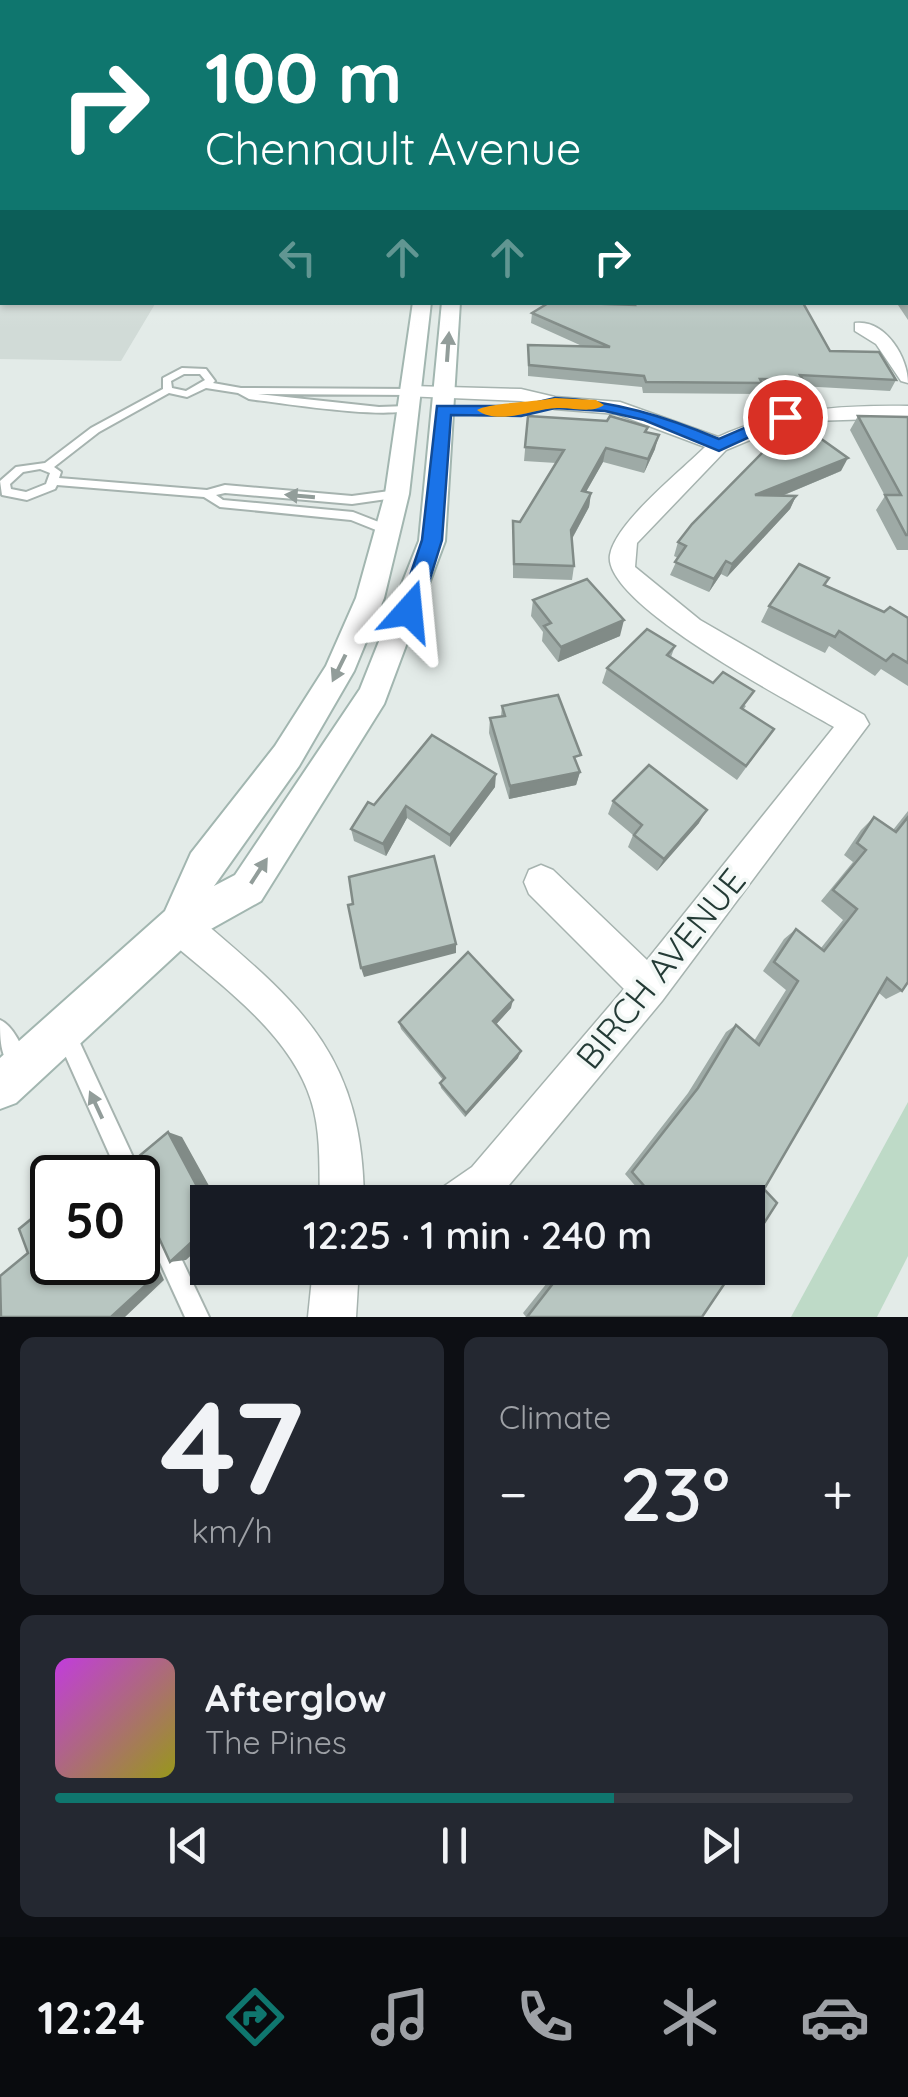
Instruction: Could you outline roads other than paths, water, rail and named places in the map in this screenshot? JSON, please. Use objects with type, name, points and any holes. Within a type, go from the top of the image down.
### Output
[{"type":"main road","points":[[180,925],[204,866],[288,756],[339,672],[370,598],[397,494],[422,305]]},
{"type":"main road","points":[[11,1077],[180,925],[248,888],[373,695],[409,611],[432,540],[452,305]]},
{"type":"street","points":[[861,327],[886,345],[908,377]]},
{"type":"street","points":[[410,401],[444,401],[521,411],[555,403],[635,412],[719,445],[785,417],[836,411],[908,412]]},
{"type":"street","name":"BIRCH AVENUE","points":[[482,1185],[649,988],[854,724],[651,600],[623,569],[621,552],[627,538],[719,445]]},
{"type":"street","points":[[541,882],[649,988]]},
{"type":"street","points":[[180,925],[276,1010],[312,1051],[340,1121],[342,1185]]},
{"type":"street","points":[[332,1317],[335,1285]]},
{"type":"lane","points":[[168,390],[164,384],[169,377],[189,370],[208,374],[207,386]]},
{"type":"lane","points":[[397,494],[352,500],[225,490],[207,494],[55,481],[27,496],[11,495],[4,488],[8,478],[20,469],[48,466],[95,430],[168,390],[188,394],[207,386],[241,391],[325,389],[410,401]]},
{"type":"lane","points":[[320,402],[325,389]]},
{"type":"lane","points":[[241,391],[249,396],[320,402],[410,401]]},
{"type":"lane","points":[[48,466],[56,472],[55,481]]},
{"type":"lane","points":[[207,494],[220,502],[352,516],[390,530]]},
{"type":"lane","points":[[0,1030],[11,1077]]},
{"type":"lane","points":[[64,1030],[121,1155]]},
{"type":"lane","points":[[160,1240],[197,1317]]}]
